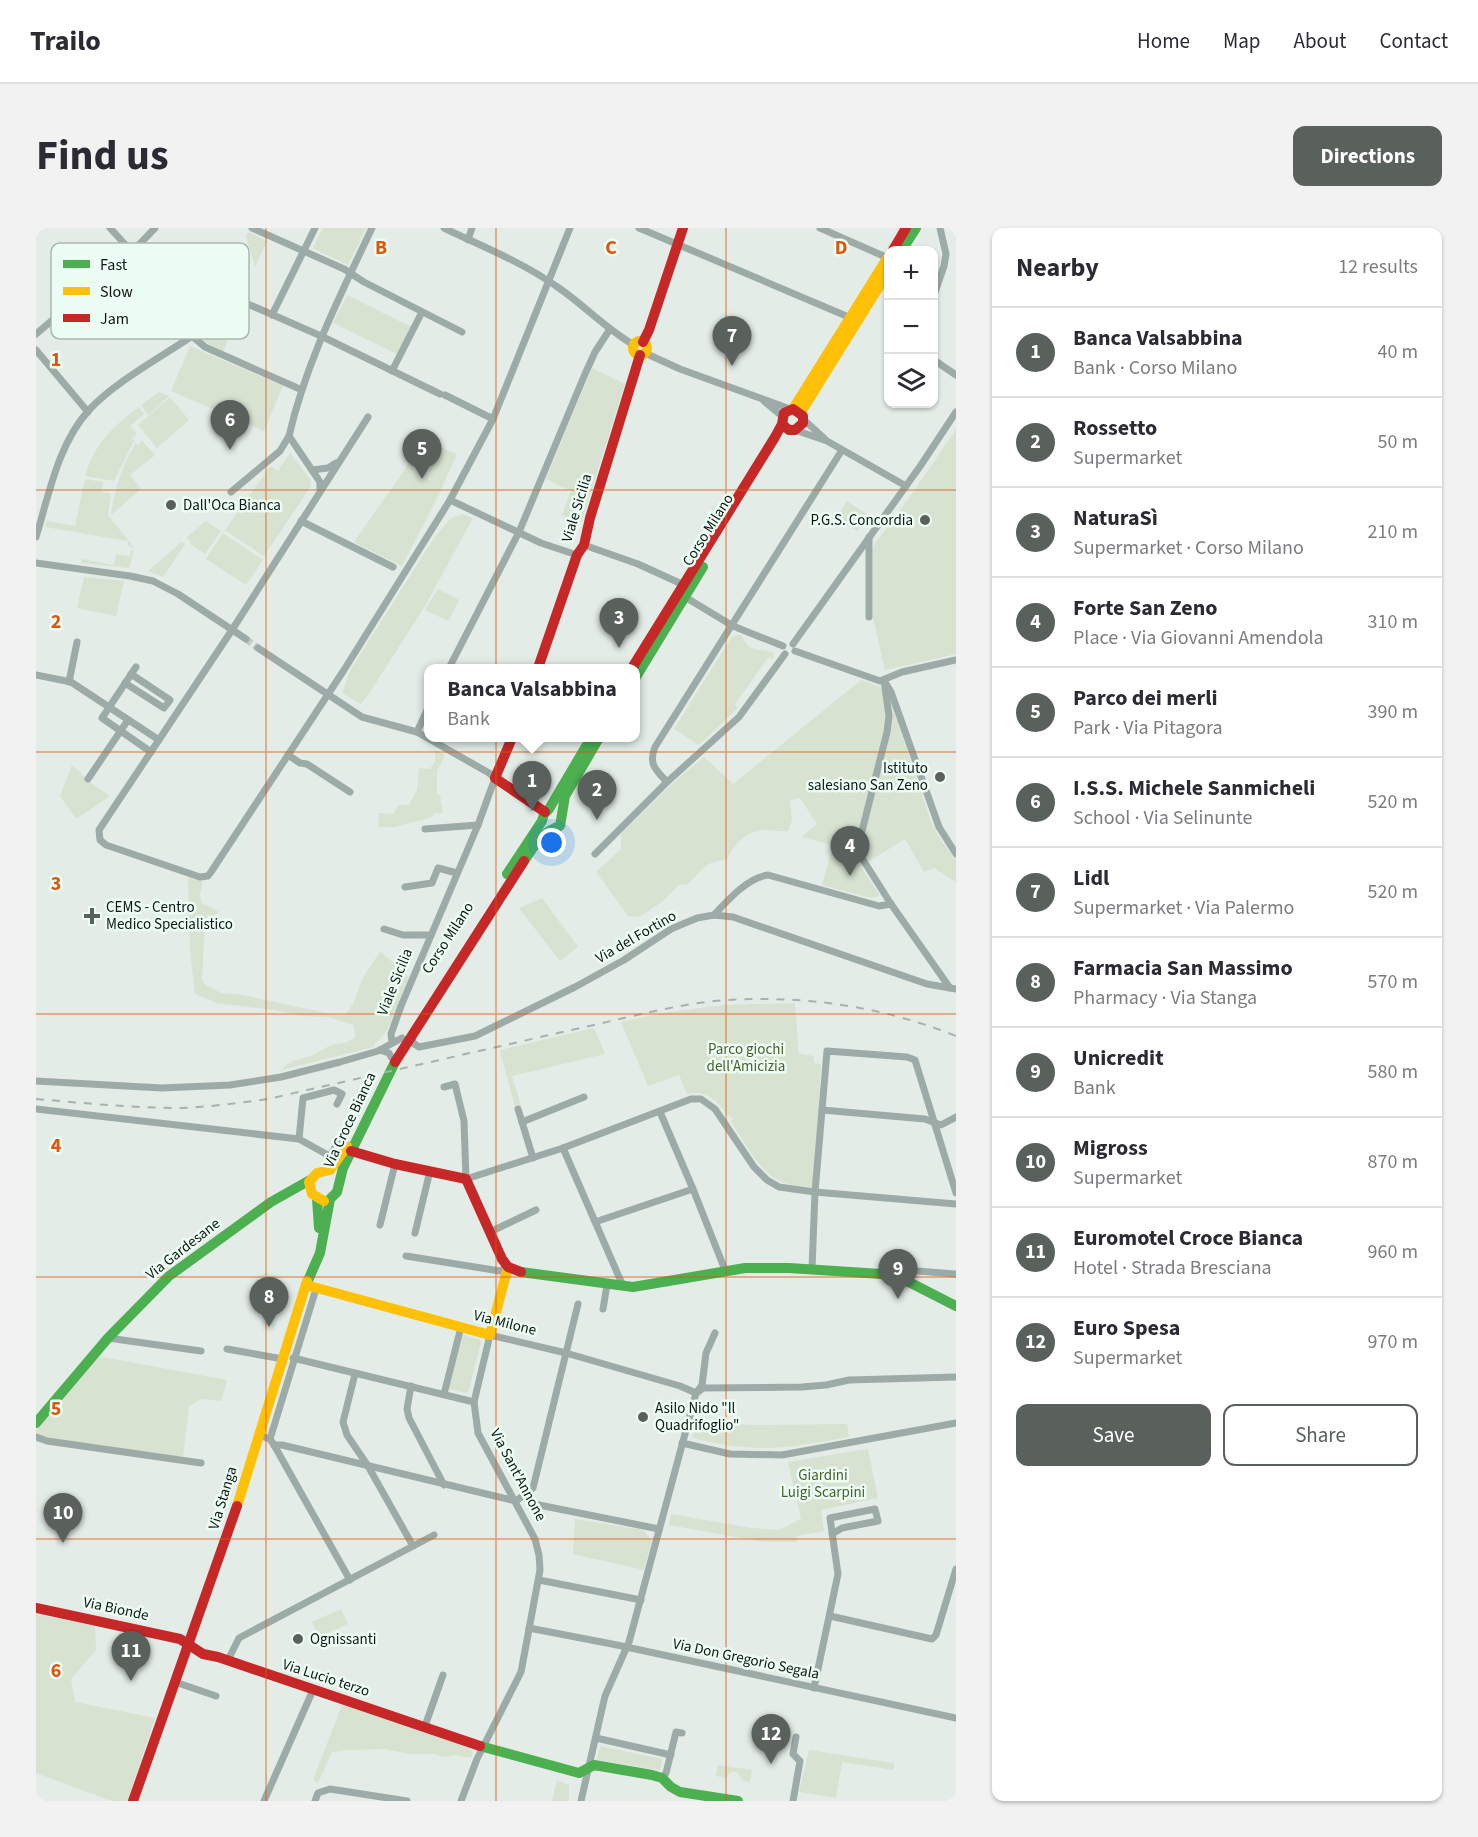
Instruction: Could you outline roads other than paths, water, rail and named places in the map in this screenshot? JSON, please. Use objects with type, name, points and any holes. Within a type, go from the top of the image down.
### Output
[{"type":"main road","name":"Viale Sicilia","points":[[540,664],[589,527],[641,349],[683,228]]},
{"type":"main road","points":[[895,246],[906,228]]},
{"type":"main road","points":[[905,246],[916,228]]},
{"type":"main road","name":"Corso Milano","points":[[640,670],[884,264]]},
{"type":"main road","name":"Corso Milano","points":[[635,664],[775,437],[792,419],[884,278]]},
{"type":"main road","name":"Viale Sicilia","points":[[495,778],[510,742]]},
{"type":"main road","name":"Corso Milano","points":[[387,1071],[391,1057],[402,1038],[541,837],[546,818],[589,742]]},
{"type":"main road","points":[[495,778],[546,818],[560,826],[562,821],[560,814],[565,796],[597,742]]},
{"type":"main road","points":[[546,818],[554,809],[560,814]]},
{"type":"main road","name":"Corso Milano","points":[[387,1071],[402,1038]]},
{"type":"main road","name":"Via Croce Bianca","points":[[311,1287],[330,1199],[336,1192],[351,1151],[387,1071]]},
{"type":"main road","name":"Via Croce Bianca","points":[[311,1287],[320,1208],[309,1187],[310,1180],[330,1165],[346,1147],[387,1071]]},
{"type":"main road","points":[[351,1151],[396,1164],[466,1179],[502,1259],[508,1267],[528,1274],[623,1287],[725,1270],[766,1268],[893,1275],[956,1306]]},
{"type":"main road","name":"Via Croce Bianca","points":[[330,1165],[331,1174],[338,1183]]},
{"type":"main road","name":"Via Gardesane","points":[[36,1423],[108,1338],[169,1276],[249,1217],[310,1180]]},
{"type":"main road","points":[[285,1194],[305,1193],[324,1201],[330,1199]]},
{"type":"main road","name":"Via Sant'Annone","points":[[490,1335],[508,1267]]},
{"type":"main road","name":"Via Milone","points":[[311,1287],[490,1335]]},
{"type":"main road","name":"Via Stanga","points":[[133,1801],[232,1521],[258,1436],[288,1359],[311,1287]]},
{"type":"main road","name":"Via Bionde","points":[[36,1608],[172,1636],[189,1644]]},
{"type":"main road","name":"Via Lucio terzo","points":[[189,1644],[215,1653],[223,1659],[483,1747],[579,1773],[594,1765],[652,1774],[662,1778],[680,1792],[738,1801]]},
{"type":"street","points":[[110,228],[124,243]]},
{"type":"street","points":[[141,243],[155,228]]},
{"type":"street","points":[[252,228],[303,252],[310,253],[462,332]]},
{"type":"street","points":[[272,315],[315,228]]},
{"type":"street","points":[[231,492],[280,451],[289,436],[321,336],[372,228]]},
{"type":"street","points":[[444,228],[549,281],[599,318],[610,329],[641,349],[680,369],[762,399],[827,441],[906,486]]},
{"type":"street","points":[[468,240],[472,228]]},
{"type":"street","points":[[289,436],[320,482],[319,495],[99,830],[99,840],[106,845],[200,877],[208,876],[328,695],[450,500],[492,418],[570,228]]},
{"type":"street","points":[[639,228],[851,318]]},
{"type":"street","points":[[820,228],[884,255]]},
{"type":"street","points":[[938,282],[946,254],[940,228]]},
{"type":"street","points":[[249,305],[321,336],[492,418]]},
{"type":"street","points":[[392,371],[422,312]]},
{"type":"street","points":[[36,334],[51,321]]},
{"type":"street","points":[[452,664],[519,532],[585,374],[595,352],[610,329]]},
{"type":"street","points":[[36,537],[67,444],[88,412],[123,383],[188,339]]},
{"type":"street","points":[[196,339],[206,347],[302,390]]},
{"type":"street","points":[[36,350],[88,412]]},
{"type":"street","points":[[938,363],[956,375]]},
{"type":"street","points":[[685,597],[733,626],[792,654],[794,647],[956,412]]},
{"type":"street","points":[[320,489],[368,417]]},
{"type":"street","points":[[792,419],[827,441]]},
{"type":"street","points":[[667,782],[654,768],[652,755],[842,450]]},
{"type":"street","points":[[312,470],[328,468],[339,462]]},
{"type":"street","points":[[450,500],[542,543],[638,564],[684,585]]},
{"type":"street","points":[[302,521],[393,567]]},
{"type":"street","points":[[869,537],[869,617]]},
{"type":"street","points":[[36,563],[153,581],[178,594],[246,639]]},
{"type":"street","points":[[69,682],[77,642]]},
{"type":"street","points":[[596,854],[667,782],[739,717],[784,650],[786,643],[875,680],[884,680],[902,672],[956,660]]},
{"type":"street","points":[[258,648],[362,717],[424,736]]},
{"type":"street","points":[[136,667],[102,718],[151,752]]},
{"type":"street","points":[[125,683],[164,708],[170,700],[131,674]]},
{"type":"street","points":[[36,675],[69,682],[159,740]]},
{"type":"street","points":[[884,680],[891,692],[939,827],[956,854]]},
{"type":"street","points":[[884,680],[889,716],[887,732],[859,846],[864,861],[891,904],[953,989]]},
{"type":"street","points":[[417,732],[424,718]]},
{"type":"street","points":[[88,779],[128,720]]},
{"type":"street","points":[[435,742],[495,778]]},
{"type":"street","points":[[288,755],[300,763],[307,764],[350,792]]},
{"type":"street","name":"Viale Sicilia","points":[[402,1038],[390,1038],[392,1029],[478,825],[495,778]]},
{"type":"street","points":[[425,829],[478,825]]},
{"type":"street","points":[[405,887],[432,883],[438,868],[457,873]]},
{"type":"street","points":[[714,915],[750,882],[760,876],[768,875],[879,906],[891,904]]},
{"type":"street","name":"Via del Fortino","points":[[402,1038],[419,1047],[475,1036],[542,1004],[624,960],[671,929],[697,918],[714,915],[733,917],[927,984],[953,989]]},
{"type":"street","name":"Viale Sicilia","points":[[384,929],[403,935],[431,935]]},
{"type":"street","points":[[36,1081],[162,1088],[230,1085],[281,1077],[380,1050],[402,1038]]},
{"type":"street","points":[[380,1050],[389,1053],[391,1057]]},
{"type":"street","points":[[812,1269],[815,1192],[827,1051],[907,1057],[915,1060],[956,1193]]},
{"type":"street","points":[[444,1087],[455,1084],[464,1121],[466,1179],[563,1148],[691,1099],[700,1099],[709,1103],[720,1116],[754,1167],[767,1180],[788,1189],[956,1204]]},
{"type":"street","points":[[299,1139],[303,1098],[334,1090],[342,1094],[337,1104]]},
{"type":"street","points":[[522,1122],[584,1097]]},
{"type":"street","points":[[36,1109],[299,1139],[306,1141],[330,1165]]},
{"type":"street","points":[[518,1109],[533,1158]]},
{"type":"street","points":[[822,1110],[925,1119],[941,1125],[956,1117]]},
{"type":"street","points":[[660,1112],[725,1270]]},
{"type":"street","name":"Via Croce Bianca","points":[[330,1165],[346,1131]]},
{"type":"street","points":[[563,1148],[623,1287]]},
{"type":"street","points":[[380,1225],[396,1164]]},
{"type":"street","points":[[415,1233],[430,1171]]},
{"type":"street","points":[[595,1222],[693,1189]]},
{"type":"street","points":[[490,1232],[536,1210]]},
{"type":"street","points":[[406,1256],[500,1271],[508,1267]]},
{"type":"street","points":[[893,1275],[904,1270],[956,1274]]},
{"type":"street","points":[[603,1309],[607,1285]]},
{"type":"street","points":[[258,1436],[282,1445],[516,1501],[533,1488],[578,1304]]},
{"type":"street","points":[[444,1394],[461,1327]]},
{"type":"street","points":[[581,1801],[605,1696],[627,1648],[696,1393],[702,1385],[706,1353],[715,1334]]},
{"type":"street","name":"Via Milone","points":[[490,1335],[566,1353],[680,1386],[696,1393]]},
{"type":"street","name":"Via Sant'Annone","points":[[461,1801],[483,1747],[521,1672],[539,1580],[539,1555],[535,1539],[478,1433],[474,1402],[490,1335]]},
{"type":"street","points":[[108,1338],[201,1351]]},
{"type":"street","points":[[227,1349],[288,1359],[474,1402]]},
{"type":"street","name":"Via Stanga","points":[[272,1442],[288,1359]]},
{"type":"street","points":[[355,1374],[343,1422],[347,1435],[368,1466],[413,1546]]},
{"type":"street","points":[[696,1393],[703,1388],[802,1387],[849,1380],[956,1377]]},
{"type":"street","points":[[411,1386],[407,1409],[408,1418],[444,1485]]},
{"type":"street","points":[[682,1443],[730,1454],[782,1455],[956,1423]]},
{"type":"street","points":[[36,1437],[47,1441],[201,1463]]},
{"type":"street","points":[[272,1442],[350,1580]]},
{"type":"street","points":[[526,1495],[534,1504],[659,1529]]},
{"type":"street","points":[[814,1688],[838,1574],[832,1534],[830,1518],[875,1509],[878,1521],[842,1528],[832,1534]]},
{"type":"street","points":[[223,1659],[239,1638],[434,1535]]},
{"type":"street","points":[[830,1616],[932,1639],[936,1635],[952,1593],[956,1569]]},
{"type":"street","points":[[539,1580],[641,1600]]},
{"type":"street","name":"Via Don Gregorio Segala","points":[[529,1628],[956,1718]]},
{"type":"street","points":[[425,1726],[442,1675]]},
{"type":"street","points":[[175,1682],[216,1696]]},
{"type":"street","points":[[264,1801],[313,1690]]},
{"type":"street","points":[[662,1778],[666,1773],[676,1732],[682,1733]]},
{"type":"street","points":[[793,1801],[800,1761],[793,1754],[796,1737]]},
{"type":"street","points":[[596,1738],[671,1755]]},
{"type":"street","points":[[315,1801],[318,1793],[330,1789],[407,1801]]},
{"type":"tunnel","points":[[246,639],[258,648]]},
{"type":"railway","points":[[36,1099],[180,1108],[268,1099],[649,1012],[714,1001],[776,999],[837,1004],[897,1016],[956,1036]]},
{"type":"place","name":"Lidl","points":[[732,366]]},
{"type":"place","name":"I.S.S. Michele Sanmicheli","points":[[230,450]]},
{"type":"place","name":"Parco dei merli","points":[[422,479]]},
{"type":"place","name":"Dall'Oca Bianca","points":[[171,505]]},
{"type":"place","name":"P.G.S. Concordia","points":[[925,520]]},
{"type":"place","name":"NaturaSì","points":[[619,648]]},
{"type":"place","name":"Istituto salesiano San Zeno","points":[[940,777]]},
{"type":"place","name":"Banca Valsabbina","points":[[532,811]]},
{"type":"place","name":"Rossetto","points":[[597,820]]},
{"type":"place","name":"Forte San Zeno","points":[[850,876]]},
{"type":"place","name":"CEMS - Centro Medico Specialistico","points":[[92,916]]},
{"type":"place","name":"Unicredit","points":[[898,1299]]},
{"type":"place","name":"Farmacia San Massimo","points":[[269,1327]]},
{"type":"place","name":"Asilo Nido \"Il Quadrifoglio\"","points":[[643,1417]]},
{"type":"place","name":"Migross","points":[[63,1543]]},
{"type":"place","name":"Ognissanti","points":[[298,1639]]},
{"type":"place","name":"Euromotel Croce Bianca","points":[[131,1681]]},
{"type":"place","name":"Euro Spesa","points":[[771,1764]]},
{"type":"park label","name":"Parco giochi dell'Amicizia","points":[[746,1058]]},
{"type":"park label","name":"Giardini Luigi Scarpini","points":[[823,1484]]}]
